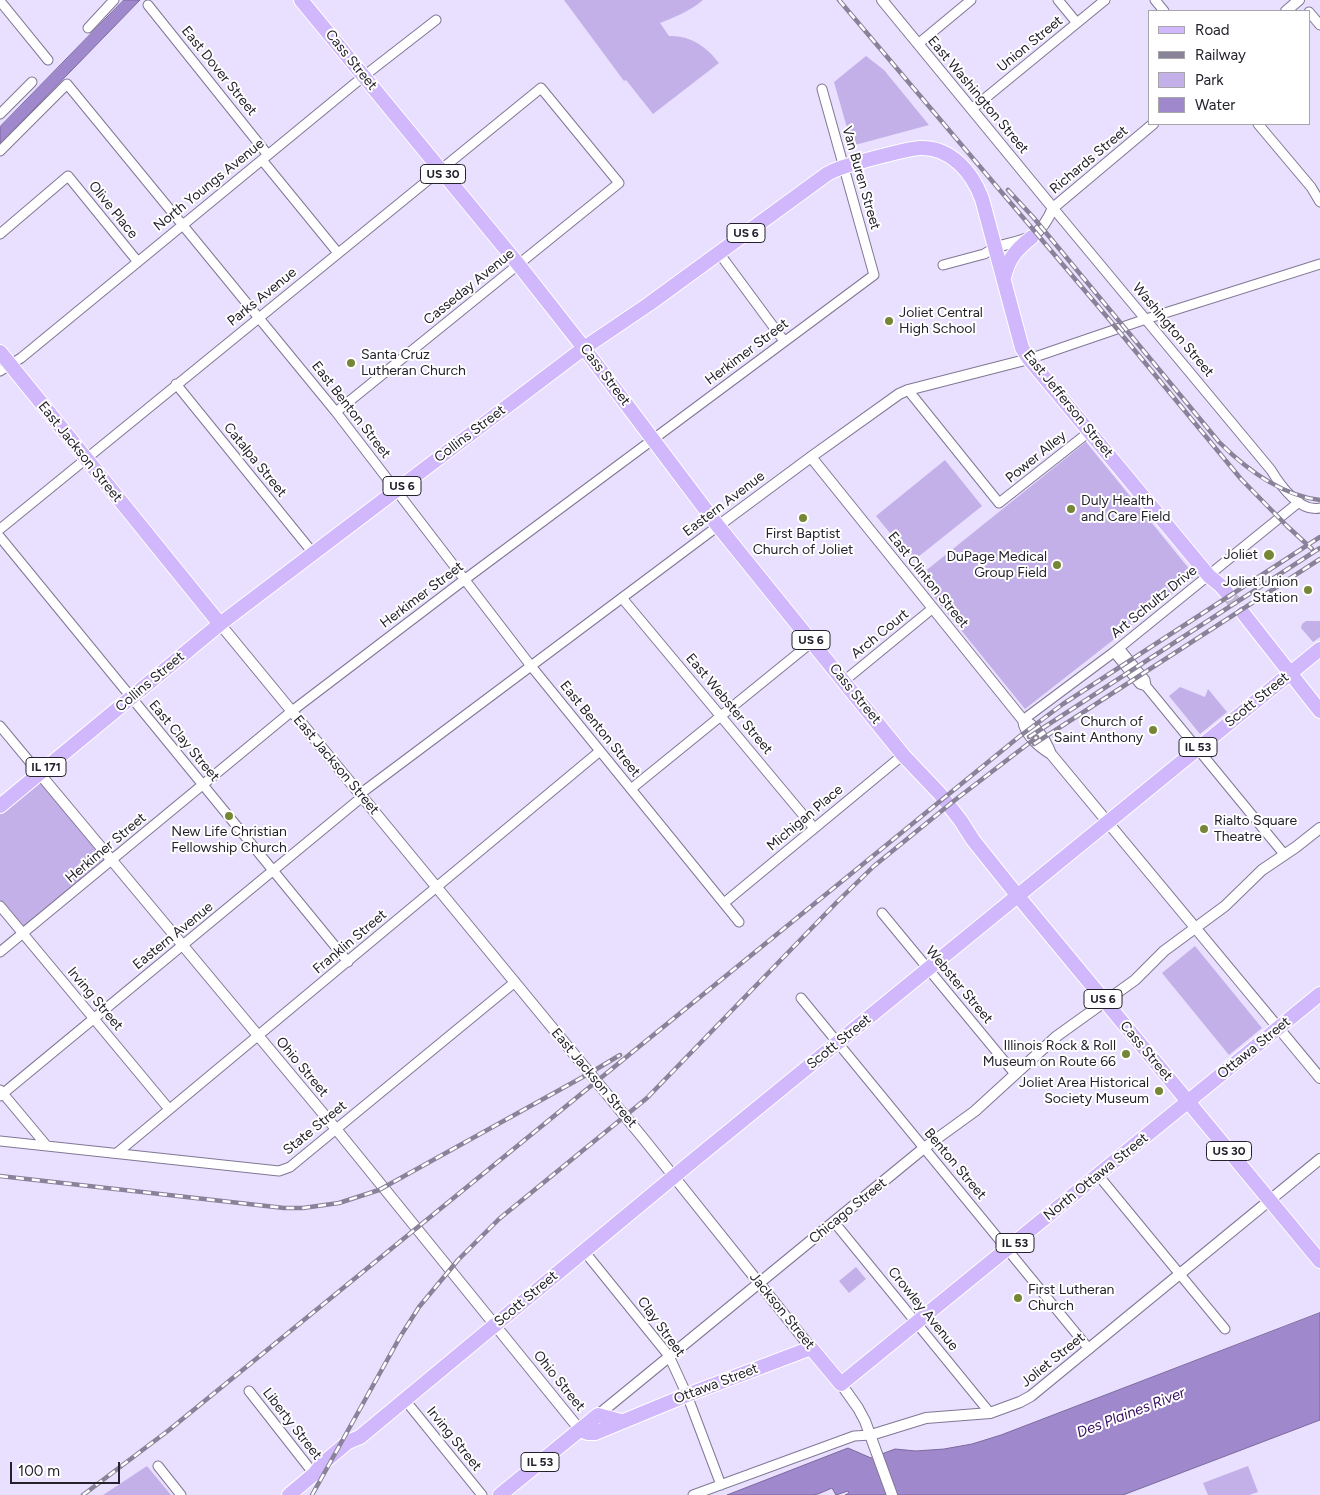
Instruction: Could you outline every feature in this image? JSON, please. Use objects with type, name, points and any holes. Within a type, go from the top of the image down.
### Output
[{"type":"main road","name":"Cass Street","points":[[301,0],[518,264],[718,526],[903,755],[945,800],[973,840],[1017,895],[1320,1261]]},
{"type":"main road","name":"Collins Street","points":[[0,806],[220,624],[584,348],[650,304],[827,174],[843,167],[920,148]]},
{"type":"main road","name":"East Jefferson Street","points":[[920,148],[944,153],[956,160],[967,171],[978,187],[996,247],[1022,348],[1029,359],[1209,576],[1214,590],[1223,596]]},
{"type":"main road","points":[[1004,278],[1009,260],[1032,237]]},
{"type":"main road","name":"East Jackson Street","points":[[0,352],[5,368],[86,458],[220,624]]},
{"type":"main road","points":[[1240,615],[1320,711]]},
{"type":"main road","name":"Scott Street","points":[[289,1495],[348,1442],[360,1437],[1017,895],[1320,649]]},
{"type":"main road","name":"Ottawa Street","points":[[1188,1102],[1320,994]]},
{"type":"main road","name":"North Ottawa Street","points":[[841,1384],[1188,1102]]},
{"type":"main road","name":"Ottawa Street","points":[[580,1430],[588,1434],[595,1433],[687,1395],[811,1348]]},
{"type":"main road","name":"Jackson Street","points":[[811,1348],[841,1384]]},
{"type":"main road","points":[[598,1415],[621,1421]]},
{"type":"main road","name":"Chicago Street","points":[[500,1495],[598,1415]]},
{"type":"street","points":[[88,28],[114,0]]},
{"type":"street","name":"East Washington Street","points":[[882,0],[1053,208]]},
{"type":"street","points":[[918,44],[970,0]]},
{"type":"street","points":[[1058,0],[1077,23]]},
{"type":"street","name":"Union Street","points":[[972,109],[1105,0]]},
{"type":"street","points":[[1155,0],[1163,10]]},
{"type":"street","points":[[1287,10],[1299,0],[1307,10]]},
{"type":"street","points":[[0,1],[48,60]]},
{"type":"street","name":"East Dover Street","points":[[148,6],[338,253]]},
{"type":"street","points":[[1310,13],[1320,25]]},
{"type":"street","name":"North Youngs Avenue","points":[[5,368],[21,358],[364,76],[436,20]]},
{"type":"street","points":[[0,114],[32,82]]},
{"type":"street","name":"East Benton Street","points":[[0,151],[67,84],[336,412],[531,666],[739,922]]},
{"type":"street","name":"Parks Avenue","points":[[0,529],[541,88],[619,183]]},
{"type":"street","name":"Van Buren Street","points":[[822,88],[874,275]]},
{"type":"street","name":"Richards Street","points":[[1032,237],[1044,226],[1053,208],[1152,125]]},
{"type":"street","points":[[1259,125],[1311,187],[1320,202]]},
{"type":"street","name":"Olive Place","points":[[0,234],[68,176],[138,262]]},
{"type":"street","name":"Casseday Avenue","points":[[336,412],[619,183]]},
{"type":"street","name":"Washington Street","points":[[1053,208],[1271,470],[1282,478],[1296,493],[1299,502]]},
{"type":"street","points":[[943,265],[984,254],[996,247],[1032,237]]},
{"type":"street","points":[[719,253],[784,342]]},
{"type":"street","name":"Eastern Avenue","points":[[1,1093],[273,871],[361,796],[718,526],[811,457],[908,390],[1029,359],[1146,319],[1320,264]]},
{"type":"street","name":"Herkimer Street","points":[[0,952],[292,711],[464,580],[874,275]]},
{"type":"street","name":"Catalpa Street","points":[[176,384],[313,553]]},
{"type":"street","name":"Power Alley","points":[[908,390],[999,503],[1089,432]]},
{"type":"street","name":"East Clinton Street","points":[[811,457],[1023,720],[1024,728],[1040,747],[1051,754],[1108,821],[1320,1078]]},
{"type":"street","points":[[1299,502],[1311,508],[1320,508]]},
{"type":"street","name":"Art Schultz Drive","points":[[1023,720],[1117,650],[1299,502]]},
{"type":"street","name":"East Clay Street","points":[[0,538],[348,962]]},
{"type":"street","name":"East Webster Street","points":[[622,598],[814,828]]},
{"type":"street","name":"Arch Court","points":[[844,681],[933,608]]},
{"type":"street","name":"East Jackson Street","points":[[220,624],[674,1177]]},
{"type":"street","points":[[630,789],[812,642]]},
{"type":"street","points":[[1117,650],[1145,680],[1146,686],[1284,854]]},
{"type":"street","name":"Ohio Street","points":[[0,726],[336,1129],[580,1430]]},
{"type":"street","name":"Franklin Street","points":[[117,1153],[600,751]]},
{"type":"street","name":"Michigan Place","points":[[724,903],[903,755]]},
{"type":"street","name":"Chicago Street","points":[[598,1415],[924,1148],[975,1111],[1057,1036],[1135,980],[1164,951],[1225,906],[1256,876],[1320,828]]},
{"type":"street","name":"Irving Street","points":[[0,906],[169,1109]]},
{"type":"street","name":"Webster Street","points":[[882,913],[1015,1074]]},
{"type":"street","name":"State Street","points":[[0,1140],[279,1171],[290,1167],[436,1049],[515,982]]},
{"type":"street","name":"Benton Street","points":[[801,998],[1089,1348]]},
{"type":"street","points":[[1,1093],[46,1145]]},
{"type":"street","name":"Joliet Street","points":[[694,1495],[854,1436],[871,1435],[926,1418],[990,1413],[1020,1402],[1031,1396],[1320,1160]]},
{"type":"street","points":[[1098,1175],[1225,1329]]},
{"type":"street","name":"Jackson Street","points":[[674,1177],[811,1348]]},
{"type":"street","name":"Crowley Avenue","points":[[834,1222],[990,1413]]},
{"type":"street","name":"Clay Street","points":[[584,1251],[669,1356],[687,1395],[721,1485]]},
{"type":"street","name":"Jackson Street","points":[[841,1384],[858,1408],[871,1435],[892,1495]]},
{"type":"street","name":"Liberty Street","points":[[249,1391],[314,1474]]},
{"type":"street","name":"Irving Street","points":[[405,1400],[482,1495]]},
{"type":"street","points":[[158,1466],[182,1495]]},
{"type":"green space","points":[[564,0],[703,0],[688,11],[660,23],[669,36],[677,36],[697,43],[719,63],[653,114],[626,80],[624,81]]},
{"type":"green space","points":[[866,56],[884,70],[929,125],[855,145],[851,142],[834,82]]},
{"type":"green space","name":"Duly Health and Care Field","points":[[1086,442],[1195,576],[1025,709],[918,577]]},
{"type":"green space","points":[[945,460],[982,506],[913,561],[876,516]]},
{"type":"green space","points":[[1306,621],[1320,621],[1320,637],[1313,642],[1301,628],[1302,624]]},
{"type":"green space","points":[[1180,687],[1205,697],[1208,689],[1227,712],[1200,734],[1169,696]]},
{"type":"green space","points":[[39,777],[107,858],[22,930],[0,903],[0,809]]},
{"type":"green space","points":[[1195,946],[1262,1028],[1229,1055],[1162,973]]},
{"type":"green space","points":[[856,1267],[866,1279],[849,1293],[839,1281]]},
{"type":"green space","points":[[147,1466],[171,1495],[103,1495]]},
{"type":"green space","points":[[1248,1466],[1258,1492],[1249,1495],[1208,1495],[1203,1483]]},
{"type":"water","points":[[124,0],[140,0],[0,144],[0,127]]},
{"type":"water","name":"Des Plaines River","points":[[1320,1313],[1320,1420],[1123,1495],[845,1495],[849,1493],[848,1491],[836,1495],[832,1488],[811,1495],[727,1495],[848,1448],[871,1458],[895,1449],[916,1451],[972,1444],[1001,1435]]},
{"type":"tunnel","points":[[1227,593],[1243,613]]},
{"type":"railway","points":[[839,0],[1108,318],[1241,479],[1312,549]]},
{"type":"railway","points":[[1008,190],[1033,217],[1219,442],[1252,471],[1278,487],[1291,493],[1320,500]]},
{"type":"railway","points":[[83,1495],[169,1430],[1020,736],[1063,704],[1320,537]]},
{"type":"railway","points":[[1029,737],[1320,548]]},
{"type":"railway","points":[[1034,744],[1320,559]]},
{"type":"railway","points":[[312,1495],[400,1337],[419,1307],[458,1260],[499,1219],[647,1098],[874,866],[1037,737]]},
{"type":"railway","points":[[0,1176],[284,1208],[303,1208],[339,1203],[379,1190],[620,1055]]},
{"type":"place","name":"Joliet Central High School","points":[[889,321]]},
{"type":"place","name":"Santa Cruz Lutheran Church","points":[[351,363]]},
{"type":"place","name":"Duly Health and Care Field","points":[[1071,509]]},
{"type":"place","name":"First Baptist Church of Joliet","points":[[803,518]]},
{"type":"place","name":"Joliet","points":[[1269,555]]},
{"type":"place","name":"DuPage Medical Group Field","points":[[1057,565]]},
{"type":"place","name":"Joliet Union Station","points":[[1308,590]]},
{"type":"place","name":"Church of Saint Anthony","points":[[1153,730]]},
{"type":"place","name":"New Life Christian Fellowship Church","points":[[229,816]]},
{"type":"place","name":"Rialto Square Theatre","points":[[1204,829]]},
{"type":"place","name":"Illinois Rock & Roll Museum on Route 66","points":[[1126,1054]]},
{"type":"place","name":"Joliet Area Historical Society Museum","points":[[1159,1091]]},
{"type":"place","name":"First Lutheran Church","points":[[1018,1298]]}]
